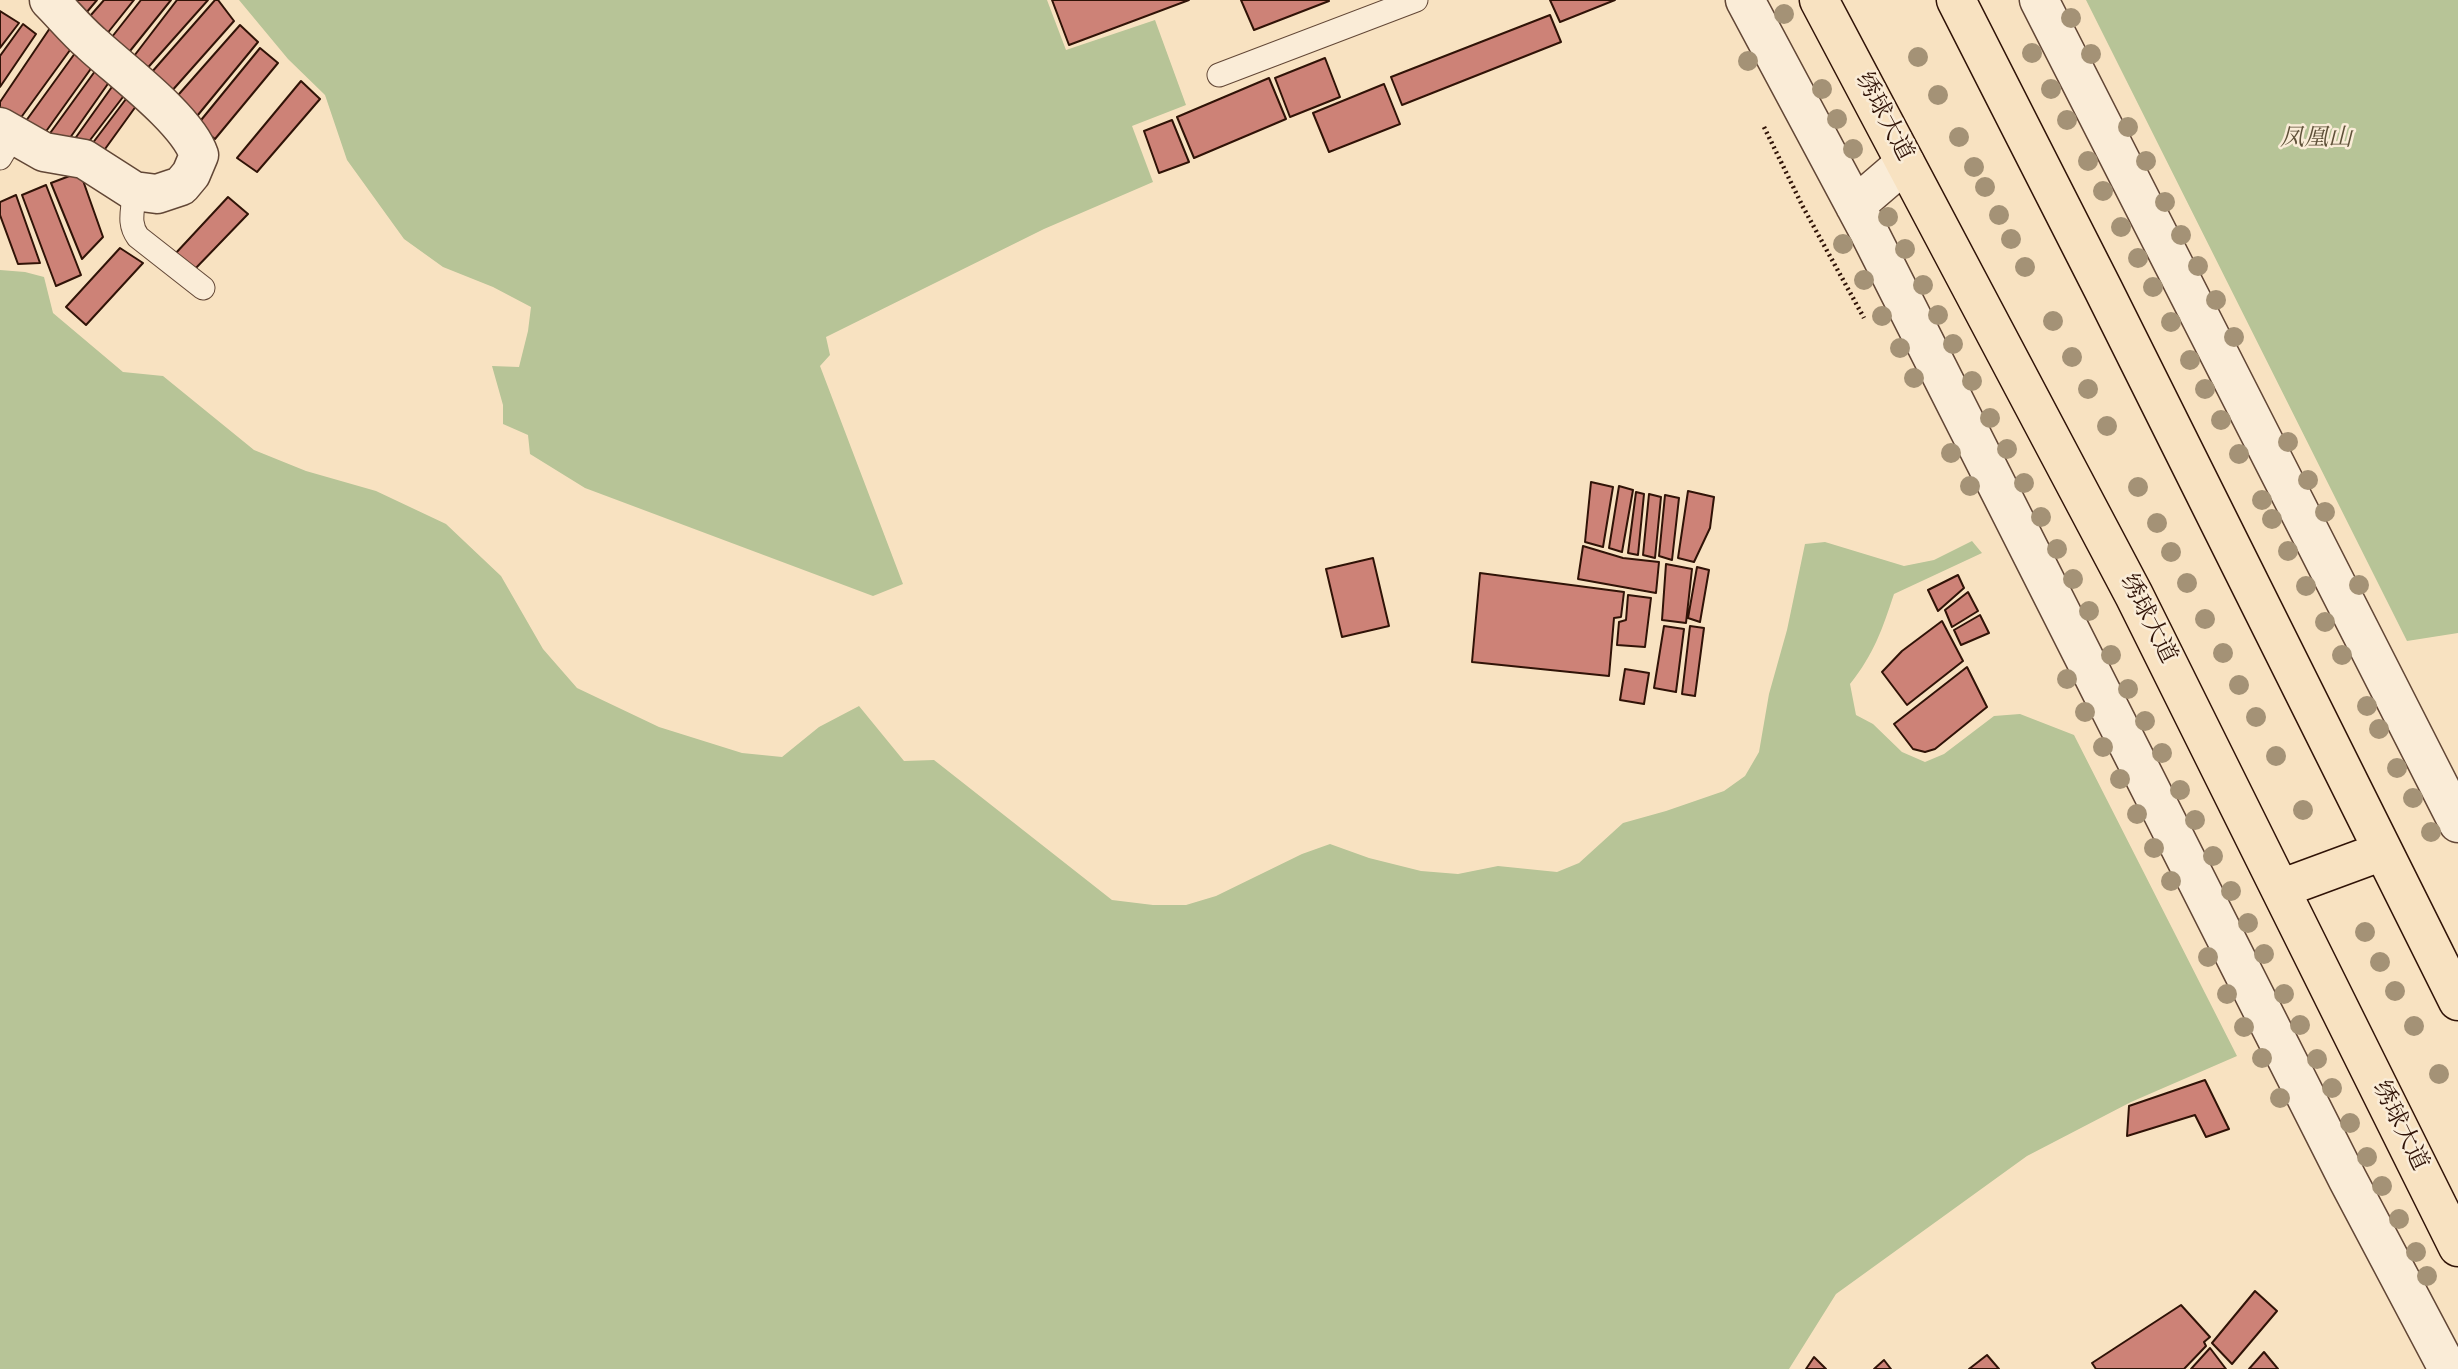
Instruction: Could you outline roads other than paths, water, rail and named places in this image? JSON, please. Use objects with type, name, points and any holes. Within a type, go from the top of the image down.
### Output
[{"type":"main road","name":"绣球大道","points":[[1819,0],[2134,594],[2458,1247]]},
{"type":"main road","points":[[1956,0],[2458,1001]]},
{"type":"main road","points":[[2280,889],[2382,850]]},
{"type":"street","points":[[4,140],[44,152],[84,159],[134,191],[157,194],[181,186],[191,174],[199,155],[194,141],[150,95],[88,41],[50,0]]},
{"type":"street","points":[[1745,0],[1856,206],[2342,1167],[2448,1347]]},
{"type":"street","points":[[2039,0],[2458,823]]},
{"type":"street","points":[[1856,206],[1905,163]]},
{"type":"lane","points":[[1219,75],[1416,0]]},
{"type":"lane","points":[[134,191],[132,229],[138,237],[203,288]]},
{"type":"park label","name":"凤凰山","points":[[2316,141]]}]
